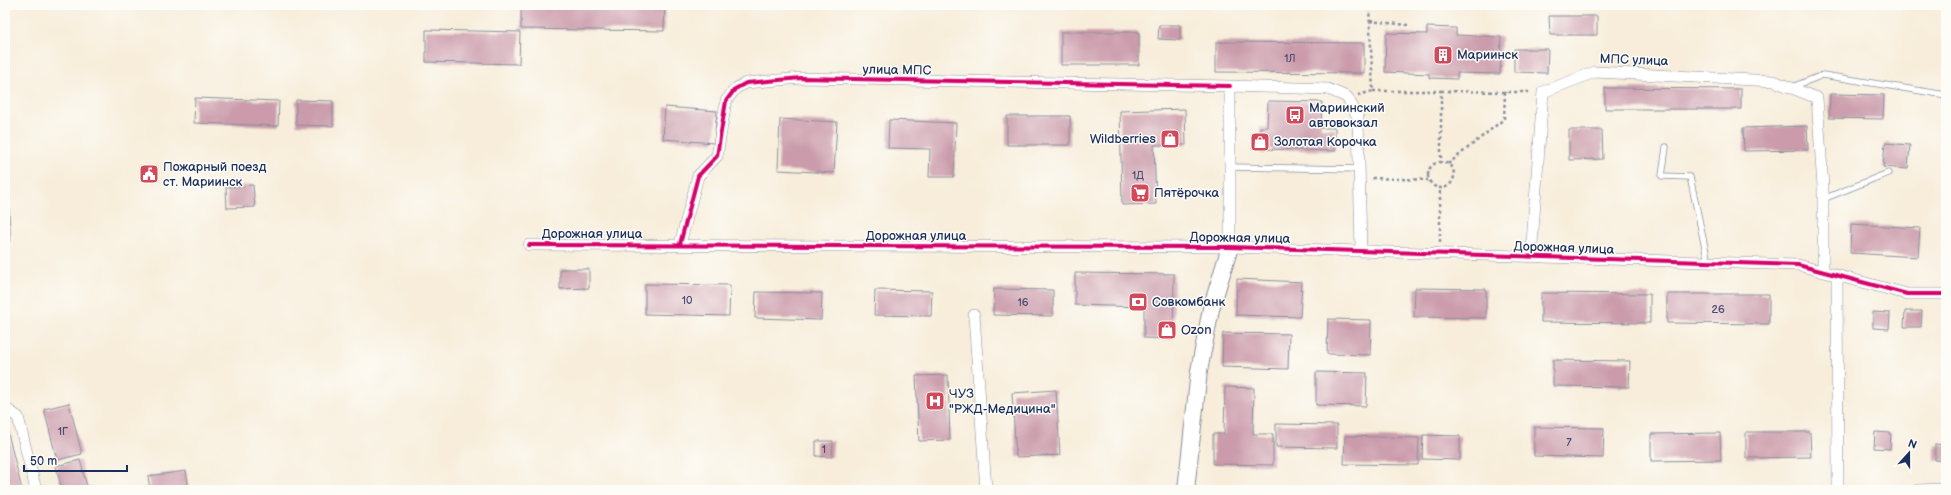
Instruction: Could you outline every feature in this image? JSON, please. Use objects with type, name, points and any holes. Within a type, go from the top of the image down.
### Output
[{"type":"main road","points":[[1186,490],[1199,371],[1211,309],[1230,247]]},
{"type":"street","name":"МПС улица","points":[[1543,92],[1595,72],[1774,81],[1790,87],[1817,98],[1823,199]]},
{"type":"street","name":"улица МПС","points":[[680,244],[698,176],[717,156],[726,101],[735,89],[746,83],[801,78],[1230,86],[1328,89],[1347,97]]},
{"type":"street","points":[[1230,86],[1230,247]]},
{"type":"street","points":[[1531,257],[1543,92]]},
{"type":"street","points":[[1347,97],[1358,117],[1361,251]]},
{"type":"street","points":[[1823,199],[1823,272]]},
{"type":"street","name":"Дорожная улица","points":[[529,245],[680,244],[1230,247],[1798,265],[1907,294],[1946,294]]},
{"type":"street","points":[[1837,276],[1838,490]]},
{"type":"street","points":[[974,315],[986,490]]},
{"type":"street","points":[[5,408],[18,417],[36,490]]},
{"type":"street","points":[[1918,490],[1946,489]]},
{"type":"lane","points":[[1790,87],[1823,75],[1946,95]]},
{"type":"lane","points":[[1666,147],[1662,176],[1690,177],[1708,262]]},
{"type":"lane","points":[[1230,167],[1359,173]]},
{"type":"lane","points":[[1823,199],[1888,173]]},
{"type":"path","points":[[1369,5],[1373,91]]},
{"type":"path","points":[[1370,21],[1408,25]]},
{"type":"path","points":[[1347,97],[1373,91],[1543,92]]},
{"type":"path","points":[[1441,91],[1441,162]]},
{"type":"path","points":[[1448,164],[1504,119],[1505,92]]},
{"type":"path","points":[[1441,162],[1448,164],[1453,170],[1453,180],[1446,188],[1440,189],[1433,186],[1428,180],[1427,174],[1430,168],[1434,164],[1441,162]]},
{"type":"path","points":[[1359,173],[1428,180]]},
{"type":"path","points":[[1440,189],[1440,254]]},
{"type":"building","points":[[521,5],[665,5],[664,31],[521,29]]},
{"type":"building","points":[[1549,16],[1597,16],[1597,35],[1550,35]]},
{"type":"building","points":[[1159,25],[1180,25],[1180,40],[1158,39]]},
{"type":"building","name":"Мариинск","points":[[1427,27],[1456,28],[1456,35],[1501,37],[1500,74],[1457,73],[1457,79],[1429,78],[1429,74],[1385,72],[1386,33],[1427,34]]},
{"type":"building","points":[[426,30],[520,32],[519,64],[426,62]]},
{"type":"building","points":[[1061,32],[1139,32],[1139,65],[1061,65]]},
{"type":"building","points":[[1216,42],[1364,43],[1364,73],[1216,72]]},
{"type":"building","points":[[1514,49],[1548,49],[1547,73],[1514,72]]},
{"type":"building","points":[[1605,88],[1741,89],[1741,109],[1605,109]]},
{"type":"building","points":[[1830,94],[1884,95],[1883,119],[1829,118]]},
{"type":"building","points":[[195,98],[279,101],[278,126],[194,123]]},
{"type":"building","points":[[296,100],[333,101],[333,126],[296,125]]},
{"type":"building","name":"Мариинский автовокзал","points":[[1268,101],[1322,102],[1321,128],[1335,128],[1335,151],[1260,149],[1260,127],[1267,127]]},
{"type":"building","points":[[665,107],[717,111],[714,143],[663,139]]},
{"type":"building","points":[[1185,109],[1186,145],[1154,145],[1156,204],[1122,205],[1120,111]]},
{"type":"building","points":[[1007,116],[1070,116],[1070,145],[1007,145]]},
{"type":"building","points":[[780,119],[837,122],[834,173],[778,170]]},
{"type":"building","points":[[889,120],[956,123],[954,177],[929,177],[930,149],[888,148]]},
{"type":"building","points":[[1807,126],[1808,150],[1744,151],[1743,128]]},
{"type":"building","points":[[1569,130],[1602,130],[1603,159],[1569,160]]},
{"type":"building","points":[[1885,143],[1910,145],[1908,169],[1883,167]]},
{"type":"building","points":[[5,185],[8,185],[10,241],[5,242]]},
{"type":"building","points":[[253,185],[255,207],[227,208],[226,187]]},
{"type":"building","points":[[1851,224],[1920,228],[1918,257],[1850,253]]},
{"type":"building","points":[[560,269],[589,269],[589,288],[560,289]]},
{"type":"building","points":[[1075,273],[1174,274],[1173,339],[1144,338],[1144,307],[1075,305]]},
{"type":"building","points":[[1237,279],[1302,282],[1300,317],[1236,315]]},
{"type":"building","points":[[645,284],[730,285],[729,316],[645,314]]},
{"type":"building","points":[[1415,288],[1486,289],[1486,318],[1414,317]]},
{"type":"building","points":[[994,289],[1053,290],[1053,316],[993,315]]},
{"type":"building","points":[[875,290],[932,291],[931,316],[874,315]]},
{"type":"building","points":[[756,292],[822,293],[821,320],[755,318]]},
{"type":"building","points":[[1541,293],[1650,294],[1650,323],[1541,322]]},
{"type":"building","points":[[1667,294],[1769,294],[1769,324],[1667,323]]},
{"type":"building","points":[[1905,311],[1922,311],[1921,327],[1904,327]]},
{"type":"building","points":[[1873,312],[1890,313],[1889,329],[1873,328]]},
{"type":"building","points":[[1328,319],[1371,320],[1370,355],[1327,354]]},
{"type":"building","points":[[1223,333],[1289,334],[1288,369],[1222,367]]},
{"type":"building","points":[[1553,360],[1630,361],[1629,387],[1553,386]]},
{"type":"building","points":[[1316,372],[1367,373],[1366,406],[1316,405]]},
{"type":"building","points":[[948,375],[950,440],[919,441],[916,376]]},
{"type":"building","points":[[1225,387],[1254,388],[1253,434],[1273,434],[1273,465],[1213,464],[1213,434],[1224,434]]},
{"type":"building","points":[[1056,390],[1060,455],[1016,457],[1012,393]]},
{"type":"building","points":[[69,403],[82,454],[57,460],[44,409]]},
{"type":"building","points":[[1276,424],[1337,425],[1337,448],[1276,447]]},
{"type":"building","points":[[6,425],[22,490],[5,490]]},
{"type":"building","points":[[1534,427],[1604,428],[1603,458],[1534,456]]},
{"type":"building","points":[[1746,432],[1810,432],[1811,457],[1746,458]]},
{"type":"building","points":[[1875,432],[1891,433],[1890,449],[1874,448]]},
{"type":"building","points":[[1720,433],[1721,460],[1651,461],[1651,434]]},
{"type":"building","points":[[1423,435],[1460,436],[1460,460],[1422,459]]},
{"type":"building","points":[[1345,436],[1419,438],[1418,465],[1344,464]]},
{"type":"building","points":[[816,441],[833,441],[832,457],[816,456]]},
{"type":"building","points":[[1935,444],[1946,445],[1946,461],[1935,460]]},
{"type":"building","points":[[80,460],[88,490],[62,490],[56,466]]},
{"type":"building","points":[[186,471],[189,490],[150,490],[148,476]]},
{"type":"cycle path","points":[[680,244],[698,176],[717,156],[726,101],[735,89],[746,83],[801,78],[1230,86]]},
{"type":"cycle path","points":[[529,245],[1230,247],[1798,265],[1907,294],[1946,294]]},
{"type":"place","name":"Мариинск","points":[[1443,55]]},
{"type":"place","name":"Мариинский автовокзал","points":[[1295,115]]},
{"type":"place","name":"Wildberries","points":[[1170,139]]},
{"type":"place","name":"Золотая Корочка","points":[[1260,142]]},
{"type":"place","name":"Пожарный поезд ст. Мариинск","points":[[149,174]]},
{"type":"place","name":"Пятёрочка","points":[[1140,193]]},
{"type":"place","name":"Совкомбанк","points":[[1138,302]]},
{"type":"place","name":"Ozon","points":[[1167,330]]},
{"type":"place","name":"ЧУЗ \"РЖД-Медицина\"","points":[[935,401]]}]
